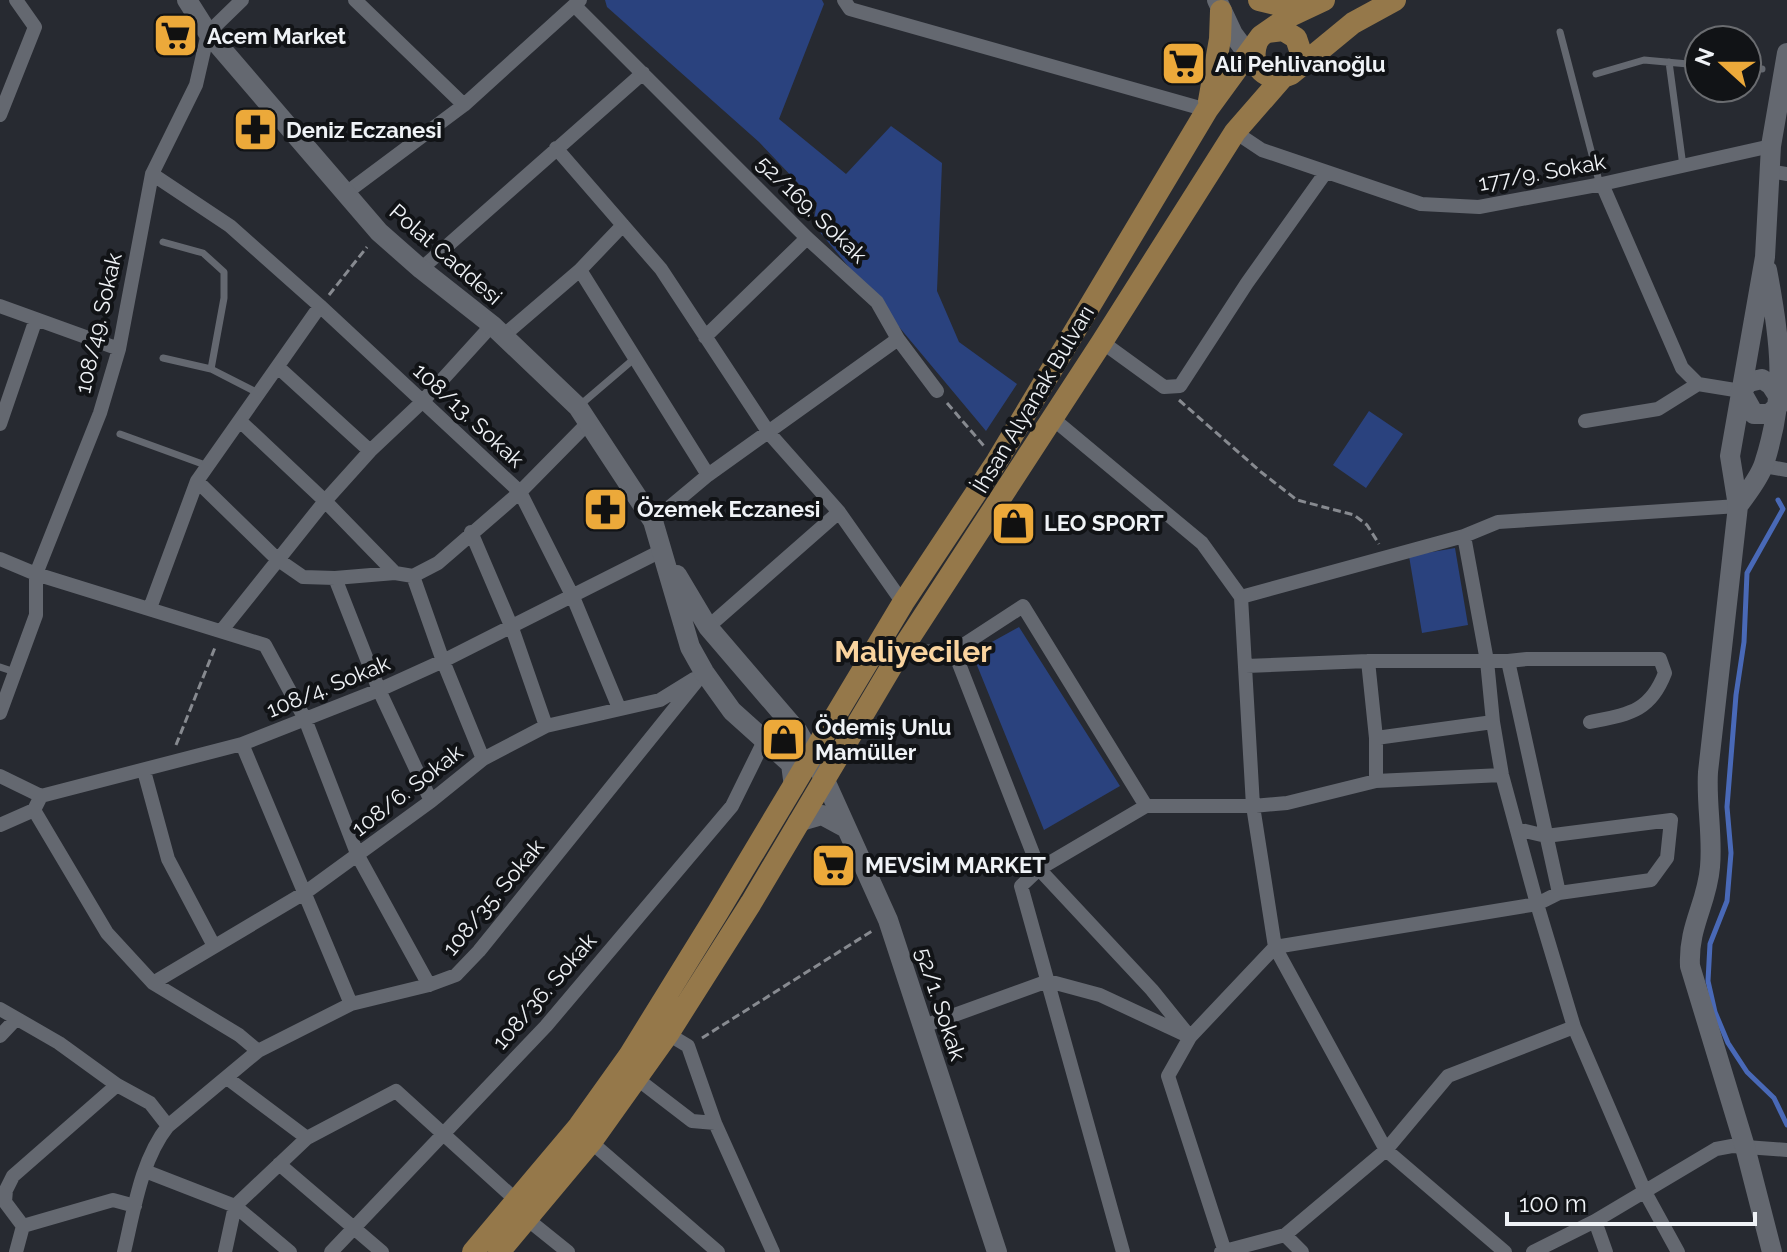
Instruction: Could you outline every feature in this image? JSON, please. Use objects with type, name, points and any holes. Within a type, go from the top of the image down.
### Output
[{"type":"main road","name":"Polat Caddesi","points":[[187,0],[208,33],[379,232],[498,330],[582,415],[653,521],[690,647],[704,672],[732,711],[765,739],[809,766]]},
{"type":"main road","points":[[1219,6],[1267,42],[1301,46],[1291,71],[1273,78],[1267,42],[1252,0]]},
{"type":"main road","points":[[1259,0],[1280,5],[1317,0]]},
{"type":"main road","name":"İhsan Alyanak Bulvarı","points":[[809,766],[837,754],[890,648],[903,603],[997,461],[1207,110],[1267,42],[1324,0]]},
{"type":"main road","name":"İhsan Alyanak Bulvarı","points":[[809,766],[826,731],[890,648],[1052,418],[1235,132],[1291,71],[1353,23],[1395,0]]},
{"type":"main road","points":[[1207,110],[1220,39],[1219,6]]},
{"type":"main road","points":[[1772,1252],[1745,1147],[1690,966],[1690,953],[1692,930],[1707,889],[1710,868],[1708,772],[1738,506],[1730,456],[1778,172],[1771,146],[1787,53]]},
{"type":"main road","points":[[1738,506],[1764,466],[1785,402],[1783,354],[1765,257]]},
{"type":"main road","points":[[1741,391],[1754,414],[1769,414],[1785,402]]},
{"type":"main road","name":"Polat Caddesi","points":[[663,550],[708,627],[798,732],[809,766]]},
{"type":"main road","points":[[798,732],[813,734],[826,731]]},
{"type":"main road","points":[[499,1252],[522,1210],[629,1056],[809,766]]},
{"type":"main road","points":[[473,1252],[522,1210],[591,1142],[668,1034],[798,822],[809,766]]},
{"type":"main road","name":"52/1. Sokak","points":[[809,766],[846,828],[888,920],[924,1026],[992,1250]]},
{"type":"main road","points":[[798,822],[822,815],[846,828]]},
{"type":"street","points":[[0,115],[35,27],[16,0]]},
{"type":"street","points":[[208,33],[242,0]]},
{"type":"street","points":[[355,0],[464,105]]},
{"type":"street","points":[[844,0],[850,9],[1207,110]]},
{"type":"street","name":"52/169. Sokak","points":[[346,193],[464,105],[578,3],[807,238],[877,302],[898,339],[937,391]]},
{"type":"street","name":"108/49. Sokak","points":[[0,713],[36,615],[36,574],[100,413],[119,349],[152,174],[196,85],[208,33]]},
{"type":"street","points":[[421,269],[643,73]]},
{"type":"street","name":"177/9. Sokak","points":[[1235,132],[1262,150],[1421,204],[1479,207],[1601,185],[1771,146]]},
{"type":"street","points":[[556,148],[661,269],[769,433],[839,512],[903,603]]},
{"type":"street","points":[[1102,342],[1164,387],[1180,386],[1247,283],[1326,172]]},
{"type":"street","name":"108/13. Sokak","points":[[152,174],[230,226],[520,492],[573,597],[619,708]]},
{"type":"street","points":[[1601,185],[1682,368],[1698,384],[1741,391]]},
{"type":"street","points":[[222,630],[277,559],[370,451],[498,330],[580,270],[623,225]]},
{"type":"street","points":[[705,337],[807,238]]},
{"type":"street","points":[[580,270],[708,475]]},
{"type":"street","points":[[0,306],[119,349]]},
{"type":"street","points":[[150,608],[197,481],[320,306]]},
{"type":"street","points":[[0,424],[36,319]]},
{"type":"street","points":[[653,521],[708,475],[898,339]]},
{"type":"street","points":[[279,368],[370,451]]},
{"type":"street","points":[[1585,421],[1658,409],[1698,384]]},
{"type":"street","points":[[197,481],[277,559],[303,577],[395,573],[413,576],[438,563],[520,492],[582,415]]},
{"type":"street","points":[[1052,418],[1202,543],[1241,597],[1253,806],[1275,947],[1386,1150],[1505,1252]]},
{"type":"street","points":[[241,422],[325,501],[395,573]]},
{"type":"street","points":[[1764,466],[1787,470]]},
{"type":"street","points":[[1241,597],[1464,536],[1498,522],[1738,506]]},
{"type":"street","points":[[708,627],[839,512]]},
{"type":"street","points":[[471,532],[512,628],[546,726]]},
{"type":"street","points":[[1464,536],[1487,661],[1502,775],[1537,904],[1574,1027],[1645,1192],[1678,1252]]},
{"type":"street","name":"108/4. Sokak","points":[[41,796],[242,744],[379,690],[512,628],[663,550]]},
{"type":"street","points":[[0,559],[36,574],[265,645],[305,719],[358,856],[429,985]]},
{"type":"street","points":[[413,576],[483,759]]},
{"type":"street","points":[[335,578],[379,690],[431,801]]},
{"type":"street","points":[[890,648],[954,651],[1023,606],[1146,806]]},
{"type":"street","points":[[954,651],[1039,869],[1152,990],[1190,1037]]},
{"type":"street","points":[[1246,666],[1368,661],[1660,659],[1665,673],[1657,694],[1649,702],[1618,716],[1590,722]]},
{"type":"street","points":[[1368,661],[1376,738],[1376,781]]},
{"type":"street","points":[[1508,661],[1559,893]]},
{"type":"street","name":"108/6. Sokak","points":[[153,983],[306,892],[358,856],[483,759],[546,726],[660,700],[704,672]]},
{"type":"street","name":"108/35. Sokak","points":[[124,1252],[145,1171],[156,1141],[168,1126],[258,1051],[351,1004],[429,985],[456,975],[479,951],[704,672]]},
{"type":"street","points":[[1376,738],[1493,722]]},
{"type":"street","name":"108/36. Sokak","points":[[331,1252],[546,1026],[732,806],[765,739]]},
{"type":"street","points":[[242,744],[351,1004]]},
{"type":"street","points":[[144,771],[168,859],[214,946]]},
{"type":"street","points":[[1123,1252],[1021,886],[1039,869],[1146,806],[1253,806],[1287,803],[1376,781],[1502,775]]},
{"type":"street","points":[[0,776],[41,796],[34,810],[0,825]]},
{"type":"street","points":[[34,810],[107,933],[153,983],[239,1035],[258,1051]]},
{"type":"street","points":[[1517,829],[1546,836],[1671,820],[1667,858],[1651,880],[1559,893],[1537,904],[1275,947],[1190,1037],[1168,1076],[1223,1252],[1285,1235],[1386,1150],[1448,1076],[1574,1027]]},
{"type":"street","points":[[924,1026],[1048,981],[1100,995],[1190,1037]]},
{"type":"street","points":[[0,998],[16,1019]]},
{"type":"street","points":[[0,1009],[59,1043],[117,1085],[150,1103],[168,1126]]},
{"type":"street","points":[[0,1036],[16,1019]]},
{"type":"street","points":[[668,1034],[688,1046],[715,1123],[773,1252]]},
{"type":"street","points":[[227,1078],[307,1138]]},
{"type":"street","points":[[636,1078],[692,1121],[715,1123]]},
{"type":"street","points":[[23,1226],[2,1200],[13,1176],[117,1085]]},
{"type":"street","points":[[225,1252],[235,1206],[279,1164],[307,1138],[396,1091],[568,1252]]},
{"type":"street","points":[[591,1142],[718,1252]]},
{"type":"street","points":[[1533,1252],[1595,1221],[1716,1149],[1745,1147],[1787,1150]]},
{"type":"street","points":[[279,1164],[382,1252]]},
{"type":"street","points":[[145,1171],[235,1206],[290,1252]]},
{"type":"street","points":[[23,1226],[113,1200],[135,1206]]},
{"type":"street","points":[[1595,1221],[1606,1252]]},
{"type":"street","points":[[16,1252],[23,1226]]},
{"type":"street","points":[[1285,1235],[1302,1252]]},
{"type":"lane","points":[[1560,32],[1601,185]]},
{"type":"lane","points":[[1596,74],[1644,60],[1683,63]]},
{"type":"lane","points":[[1669,62],[1683,166]]},
{"type":"lane","points":[[163,242],[203,253],[224,272],[224,298],[211,369]]},
{"type":"lane","points":[[163,358],[211,369],[260,394]]},
{"type":"lane","points":[[582,415],[635,358]]},
{"type":"lane","points":[[120,434],[208,466]]},
{"type":"lane","points":[[0,667],[15,672]]},
{"type":"path","points":[[320,306],[379,232]]},
{"type":"path","points":[[1164,387],[1297,500],[1354,515],[1367,525],[1388,557]]},
{"type":"path","points":[[937,391],[997,461]]},
{"type":"path","points":[[169,761],[222,630]]},
{"type":"path","points":[[688,1046],[888,920]]},
{"type":"shaded area","points":[[605,0],[822,0],[824,4],[779,119],[846,174],[891,126],[942,163],[937,291],[959,342],[1017,384],[986,431],[813,224],[817,203],[759,142],[607,7]]},
{"type":"shaded area","points":[[1369,411],[1403,434],[1366,488],[1333,465]]},
{"type":"shaded area","points":[[1455,548],[1468,625],[1422,633],[1409,556]]},
{"type":"shaded area","points":[[1019,627],[1120,786],[1044,830],[972,653]]},
{"type":"waterway","points":[[1778,500],[1783,509],[1747,573],[1744,642],[1736,695],[1727,807],[1731,853],[1727,901],[1710,944],[1708,981],[1715,1012],[1728,1043],[1747,1072],[1774,1098],[1787,1125]]},
{"type":"place","name":"Acem Market","points":[[176,36]]},
{"type":"place","name":"Ali Pehlivanoğlu","points":[[1184,64]]},
{"type":"place","name":"Deniz Eczanesi","points":[[255,130]]},
{"type":"place","name":"Özemek Eczanesi","points":[[606,509]]},
{"type":"place","name":"LEO SPORT","points":[[1013,523]]},
{"type":"place","name":"Ödemiş Unlu Mamüller","points":[[784,740]]},
{"type":"place","name":"MEVSİM MARKET","points":[[834,865]]},
{"type":"district","name":"Maliyeciler","points":[[913,652]]}]
